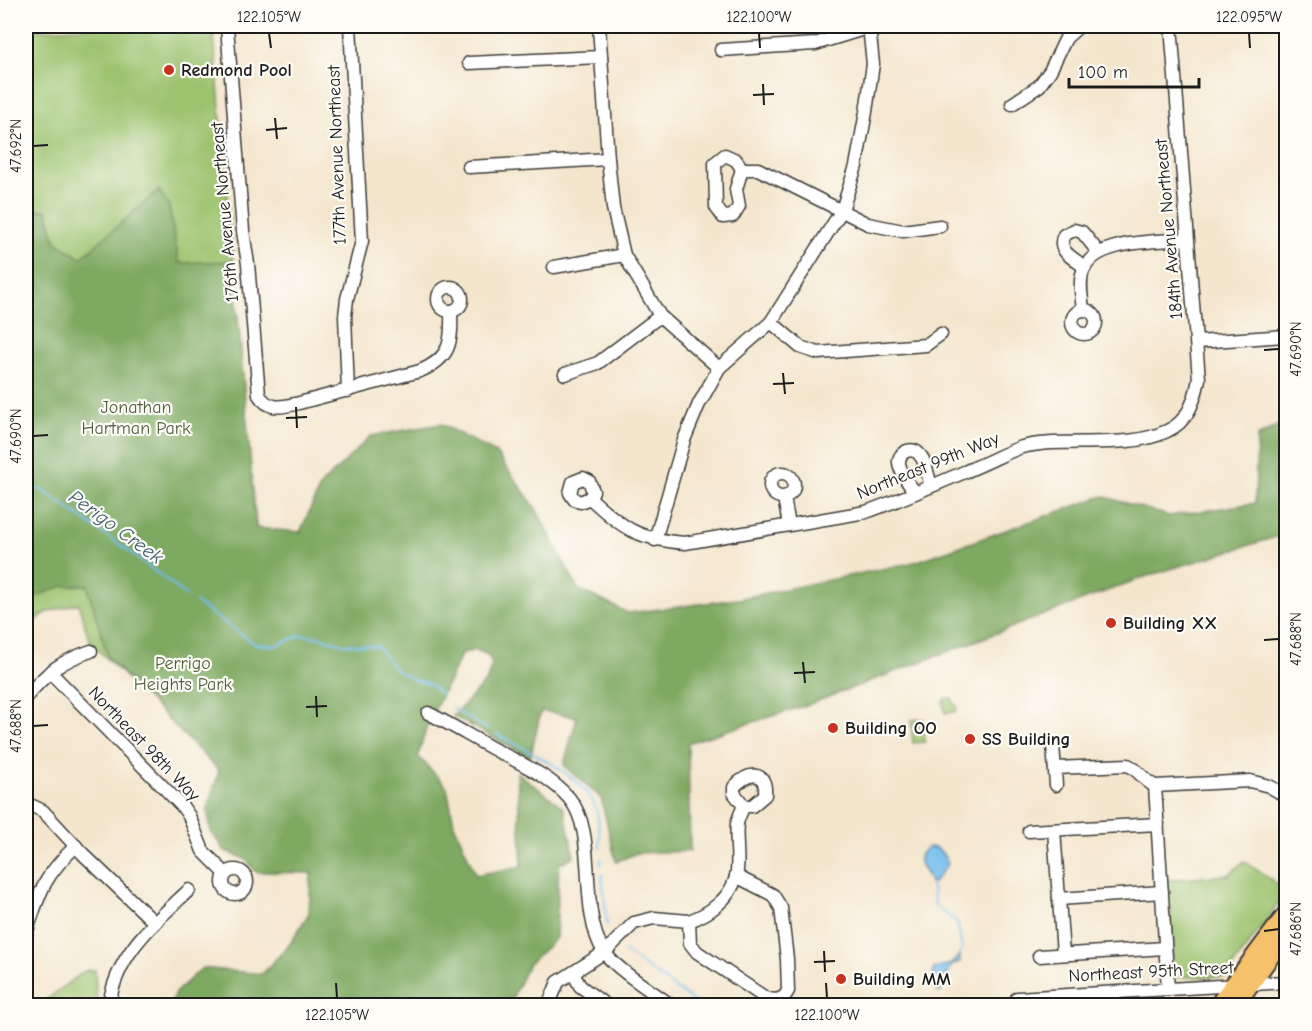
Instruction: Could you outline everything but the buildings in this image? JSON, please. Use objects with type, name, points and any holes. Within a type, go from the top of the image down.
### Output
[{"type":"main road","points":[[1217,1005],[1287,914]]},
{"type":"main road","points":[[1235,1005],[1287,935]]},
{"type":"street","name":"176th Avenue Northeast","points":[[227,26],[259,395],[268,406],[282,407],[348,391]]},
{"type":"street","name":"177th Avenue Northeast","points":[[348,391],[345,316],[362,241],[350,26]]},
{"type":"street","points":[[599,26],[613,208],[624,255],[660,316],[719,368]]},
{"type":"street","points":[[655,540],[684,440],[699,404],[719,368],[771,322],[842,210],[856,166],[873,64],[870,26],[815,44],[721,50]]},
{"type":"street","points":[[1011,104],[1039,86],[1050,71],[1066,38],[1079,26]]},
{"type":"street","name":"184th Avenue Northeast","points":[[1171,26],[1199,379],[1196,397],[1188,413],[1178,425]]},
{"type":"street","points":[[470,63],[602,57]]},
{"type":"street","points":[[469,167],[608,159]]},
{"type":"street","points":[[741,169],[758,169],[868,224],[885,229],[903,231],[940,226]]},
{"type":"street","points":[[1085,267],[1064,252],[1061,245],[1064,235],[1074,230],[1082,232],[1099,254]]},
{"type":"street","points":[[1083,310],[1081,283],[1085,267],[1090,260],[1105,249],[1187,239]]},
{"type":"street","points":[[554,267],[624,255]]},
{"type":"street","points":[[348,391],[433,366],[449,347],[452,332],[451,311]]},
{"type":"street","points":[[565,374],[598,363],[660,316]]},
{"type":"street","points":[[771,322],[800,347],[818,353],[926,345],[941,334]]},
{"type":"street","points":[[1197,342],[1287,336]]},
{"type":"street","name":"Northeast 99th Way","points":[[590,498],[614,520],[633,532],[655,540],[685,543],[866,512],[1022,447],[1142,438],[1167,431],[1178,425]]},
{"type":"street","points":[[915,493],[899,463],[900,456],[906,450],[914,450],[920,454],[931,486]]},
{"type":"street","points":[[784,498],[789,525]]},
{"type":"street","points":[[26,697],[50,672],[68,659],[91,651]]},
{"type":"street","name":"Northeast 98th Way","points":[[50,672],[182,806],[189,816],[203,850],[226,874]]},
{"type":"street","points":[[428,713],[555,784],[569,798],[577,810],[582,825],[591,915],[595,931],[605,952],[613,963],[672,1005]]},
{"type":"street","points":[[1053,745],[1056,785]]},
{"type":"street","points":[[1055,768],[1128,765],[1155,786],[1250,781],[1269,786],[1287,796]]},
{"type":"street","points":[[1155,786],[1168,989]]},
{"type":"street","points":[[26,803],[43,811],[155,923]]},
{"type":"street","points":[[548,1005],[558,982],[605,952],[634,923],[654,918],[688,921],[714,908],[727,894],[736,876],[737,822],[744,806]]},
{"type":"street","points":[[1029,831],[1158,824]]},
{"type":"street","points":[[1054,830],[1063,954]]},
{"type":"street","points":[[26,934],[44,882],[54,868],[76,846]]},
{"type":"street","points":[[688,921],[690,943],[697,952],[765,1002],[784,997],[788,991],[787,959],[781,908],[773,895],[736,876]]},
{"type":"street","points":[[109,1005],[113,984],[125,956],[189,890]]},
{"type":"street","points":[[1059,899],[1162,892]]},
{"type":"street","points":[[1039,956],[1166,948]]},
{"type":"street","points":[[573,973],[580,986],[607,1005]]},
{"type":"street","name":"Northeast 95th Street","points":[[1017,998],[1287,982]]},
{"type":"green space","name":"Jonathan Hartman Park","points":[[109,26],[213,26],[256,528],[212,641],[222,772],[90,642],[78,603],[48,612],[26,626],[26,31]]},
{"type":"green space","name":"Perrigo Heights Park","points":[[159,190],[169,206],[179,263],[233,261],[256,528],[300,532],[321,485],[371,436],[441,424],[496,453],[535,507],[578,589],[628,613],[738,599],[915,562],[1103,496],[1169,516],[1255,503],[1257,437],[1286,422],[1286,534],[1141,578],[810,704],[688,743],[690,851],[637,853],[616,862],[601,798],[564,765],[577,717],[541,711],[530,758],[453,716],[487,680],[492,664],[488,655],[476,650],[462,653],[427,726],[418,756],[447,787],[454,824],[476,875],[522,866],[517,772],[564,808],[574,856],[559,864],[556,938],[528,965],[509,1005],[171,1005],[175,993],[202,968],[262,974],[290,944],[309,913],[311,873],[256,872],[245,859],[225,851],[211,832],[207,810],[219,771],[108,658],[87,585],[63,586],[26,600],[26,210],[47,210],[56,242],[81,258]]},
{"type":"green space","points":[[951,698],[957,707],[955,712],[945,713],[943,702]]},
{"type":"green space","points":[[923,719],[925,742],[913,743],[911,720]]},
{"type":"green space","points":[[1244,861],[1286,890],[1286,893],[1225,977],[1174,977],[1167,880],[1228,875]]},
{"type":"green space","points":[[86,970],[95,970],[97,1005],[32,1005],[32,1003],[43,1002]]},
{"type":"water","points":[[928,847],[936,848],[941,852],[948,864],[933,883],[930,883],[919,861],[920,856]]},
{"type":"water","points":[[960,954],[960,962],[952,965],[941,992],[937,992],[934,968],[951,964]]},
{"type":"waterway","name":"Perigo Creek","points":[[26,488],[42,490],[130,552],[187,596]]},
{"type":"waterway","name":"Perigo Creek","points":[[195,602],[255,644],[275,646],[301,635],[319,637],[343,644],[377,646],[396,670],[414,680],[429,684],[441,694]]},
{"type":"waterway","name":"Perigo Creek","points":[[452,708],[487,729]]},
{"type":"waterway","name":"Perigo Creek","points":[[496,734],[549,762],[585,790],[597,812],[600,848]]},
{"type":"waterway","name":"Perigo Creek","points":[[601,859],[601,865]]},
{"type":"waterway","name":"Perigo Creek","points":[[602,875],[607,925]]},
{"type":"waterway","points":[[931,883],[935,906],[957,922],[962,948],[960,954]]},
{"type":"waterway","name":"Perigo Creek","points":[[625,952],[700,1006]]},
{"type":"place","name":"Redmond Pool","points":[[169,70]]},
{"type":"place","name":"Building XX","points":[[1111,623]]},
{"type":"place","name":"Building OO","points":[[833,728]]},
{"type":"place","name":"SS Building","points":[[970,739]]},
{"type":"place","name":"Building MM","points":[[841,979]]}]
